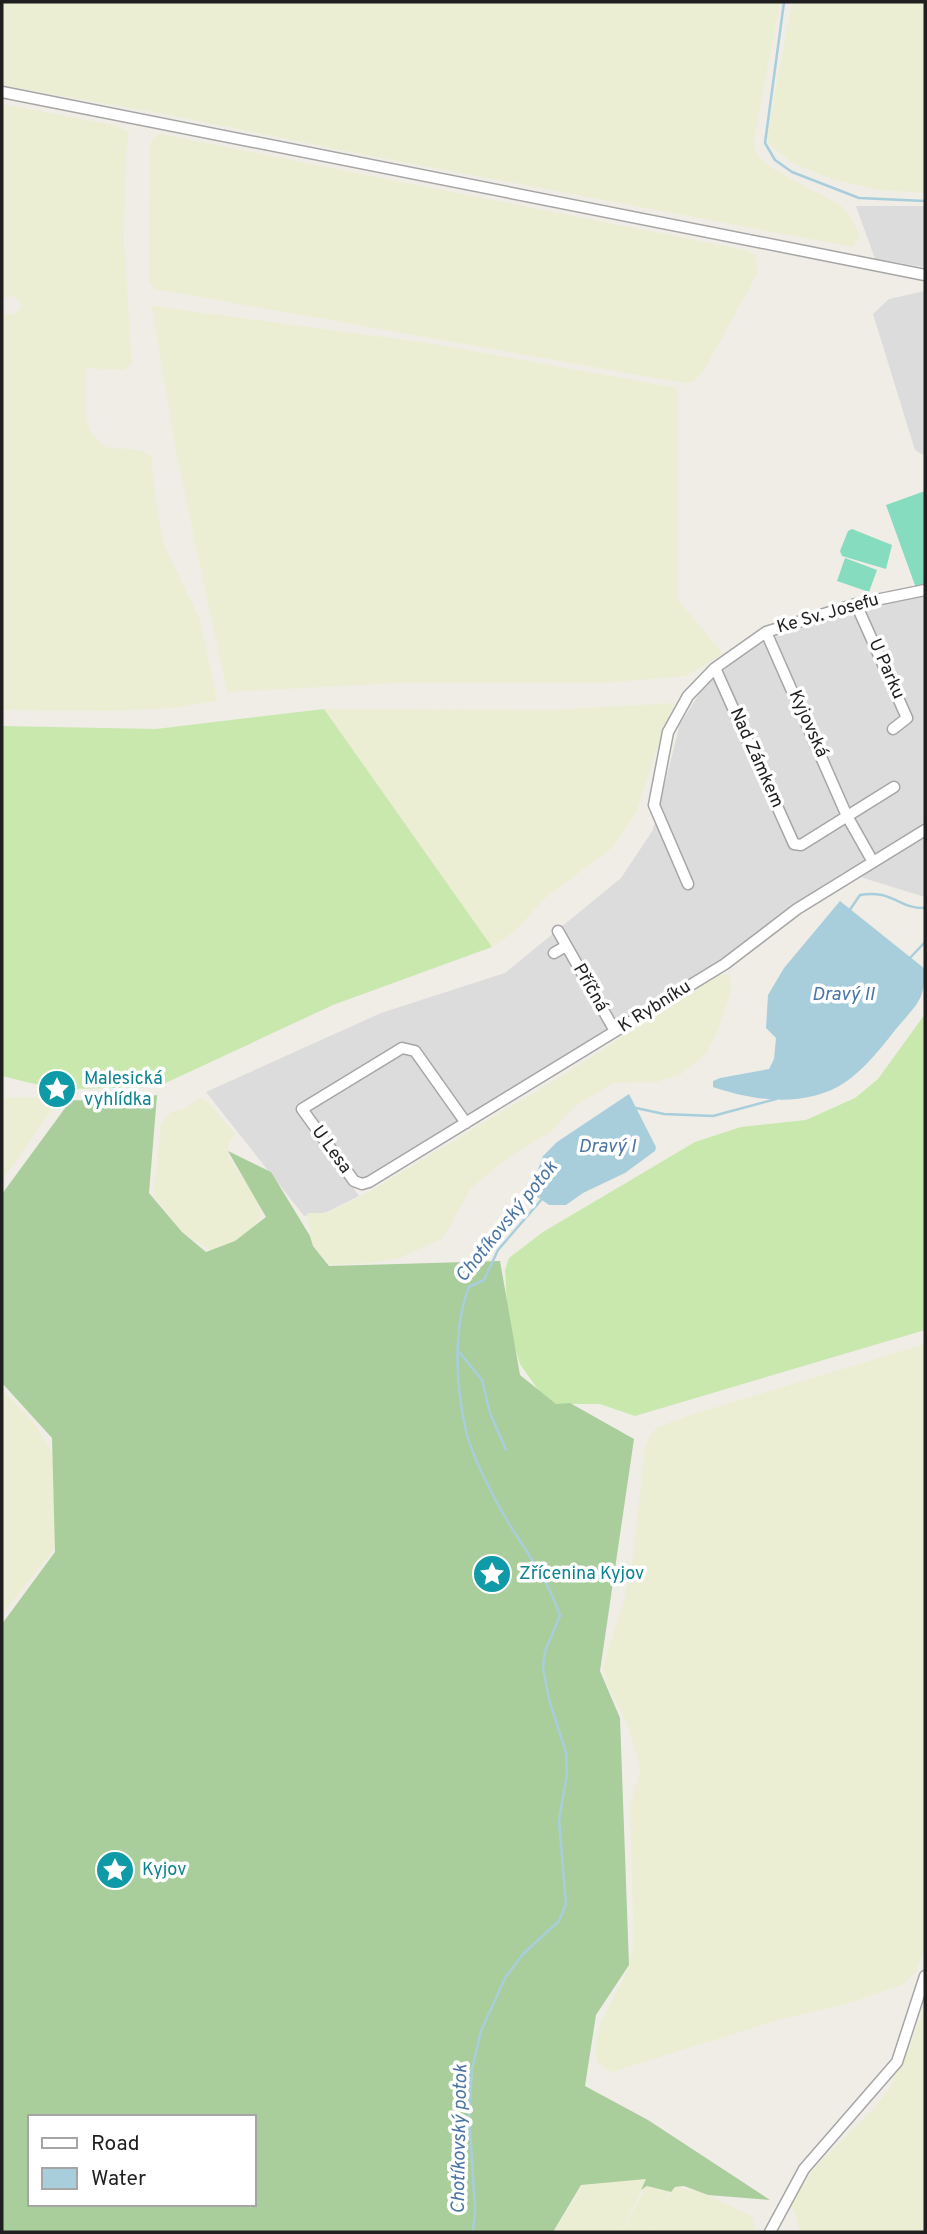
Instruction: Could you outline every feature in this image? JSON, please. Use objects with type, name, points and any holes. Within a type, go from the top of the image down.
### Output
[{"type":"street","points":[[2,92],[925,275]]},
{"type":"street","name":"Ke Sv. Josefu","points":[[688,884],[654,805],[668,732],[688,696],[715,668],[766,632],[856,604],[925,590]]},
{"type":"street","name":"U Parku","points":[[856,604],[907,718],[893,729]]},
{"type":"street","name":"Kyjovská","points":[[766,632],[847,816],[873,862]]},
{"type":"street","name":"Nad Zámkem","points":[[715,668],[792,840],[798,845],[847,816]]},
{"type":"street","points":[[847,816],[894,787]]},
{"type":"street","name":"K Rybníku","points":[[466,1123],[740,954],[797,909],[925,830]]},
{"type":"street","name":"Příčná","points":[[558,931],[615,1031]]},
{"type":"street","name":"Příčná","points":[[554,953],[566,946]]},
{"type":"street","name":"U Lesa","points":[[402,1048],[415,1051],[466,1123],[362,1184],[354,1181],[302,1109],[402,1048]]},
{"type":"street","points":[[770,2232],[804,2169],[897,2062],[925,1976]]},
{"type":"shaded area","points":[[856,206],[925,206],[925,267],[875,259]]},
{"type":"shaded area","points":[[925,291],[925,456],[915,450],[873,314],[889,299]]},
{"type":"shaded area","points":[[925,595],[925,897],[844,872],[788,908],[739,950],[352,1186],[359,1196],[327,1212],[304,1216],[206,1092],[381,1013],[505,973],[621,878],[653,830],[680,724],[703,688],[756,643],[869,606]]},
{"type":"green space","points":[[2,2],[780,2],[754,139],[755,150],[761,159],[775,170],[840,205],[849,214],[860,236],[853,247],[2,85]]},
{"type":"green space","points":[[792,2],[925,2],[925,193],[881,190],[835,180],[792,163],[769,144],[767,136]]},
{"type":"green space","points":[[2,104],[114,125],[129,133],[125,159],[124,242],[132,364],[124,370],[85,368],[86,418],[90,431],[104,447],[139,450],[151,456],[158,517],[165,547],[200,620],[217,701],[175,708],[110,711],[2,710],[2,314],[14,315],[21,307],[19,300],[12,296],[2,298]]},
{"type":"green space","points":[[160,134],[745,250],[756,255],[757,274],[703,372],[693,382],[684,383],[155,289],[149,283],[150,144],[154,137]]},
{"type":"green space","points":[[152,306],[428,343],[677,388],[677,599],[723,654],[686,676],[601,683],[400,683],[227,692],[177,456]]},
{"type":"green space","points":[[925,491],[925,585],[916,588],[886,505]]},
{"type":"green space","points":[[852,529],[892,545],[886,569],[842,556],[840,551],[848,531]]},
{"type":"green space","points":[[845,558],[877,570],[869,592],[837,581]]},
{"type":"green space","points":[[675,703],[663,729],[636,813],[613,847],[545,898],[515,931],[492,947],[324,709],[551,710]]},
{"type":"green space","points":[[324,709],[492,947],[333,1005],[157,1087],[72,1089],[43,1086],[2,1076],[2,726],[156,729]]},
{"type":"green space","points":[[721,974],[730,975],[731,991],[718,1030],[706,1054],[681,1074],[656,1082],[613,1083],[575,1106],[549,1133],[510,1156],[471,1188],[443,1238],[399,1258],[371,1263],[331,1265],[313,1246],[307,1213],[327,1213],[369,1192],[560,1077]]},
{"type":"green space","points":[[925,1014],[925,1330],[635,1416],[600,1404],[556,1404],[541,1394],[520,1364],[515,1348],[507,1306],[505,1270],[509,1258],[543,1232],[695,1142],[741,1127],[806,1120],[855,1098],[878,1079]]},
{"type":"green space","points":[[157,1095],[149,1193],[182,1232],[206,1252],[235,1241],[266,1217],[228,1151],[271,1172],[310,1236],[313,1246],[329,1266],[500,1261],[520,1375],[556,1404],[570,1403],[634,1439],[600,1671],[620,1718],[629,1965],[596,2015],[585,2086],[648,2120],[770,2200],[708,2195],[684,2186],[675,2187],[671,2192],[647,2186],[641,2190],[646,2179],[581,2185],[553,2232],[2,2232],[2,1624],[55,1552],[52,1438],[2,1383],[2,1194],[71,1100],[122,1102]]},
{"type":"green space","points":[[50,1097],[56,1104],[2,1180],[2,1098]]},
{"type":"green space","points":[[200,1098],[208,1102],[235,1134],[228,1146],[229,1158],[258,1201],[262,1214],[254,1227],[235,1241],[211,1250],[182,1232],[155,1197],[154,1189],[161,1124],[171,1112],[186,1108]]},
{"type":"green space","points":[[925,1344],[925,1948],[916,1972],[902,1985],[846,2004],[778,2020],[612,2072],[597,2062],[595,2046],[600,2024],[627,1972],[634,1946],[630,1805],[641,1769],[627,1723],[606,1682],[603,1668],[624,1600],[633,1556],[645,1448],[650,1435],[658,1427],[694,1414]]},
{"type":"green space","points":[[2,1389],[35,1424],[50,1449],[55,1467],[58,1538],[53,1551],[2,1614]]},
{"type":"green space","points":[[925,2005],[925,2232],[803,2232],[799,2228],[795,2212],[788,2205],[818,2164],[871,2112],[890,2087],[909,2049]]},
{"type":"green space","points":[[647,2179],[621,2232],[554,2232],[584,2183]]},
{"type":"green space","points":[[646,2186],[669,2192],[665,2201],[675,2187],[701,2192],[751,2216],[756,2230],[647,2232],[650,2226],[646,2232],[622,2232]]},
{"type":"water","name":"Dravý II","points":[[840,901],[925,969],[921,996],[914,1008],[865,1065],[851,1078],[829,1091],[779,1100],[745,1096],[713,1087],[713,1081],[720,1078],[769,1069],[774,1059],[776,1038],[766,1028],[768,995],[784,968]]},
{"type":"water","name":"Dravý I","points":[[629,1094],[656,1147],[655,1151],[625,1173],[583,1193],[566,1205],[549,1205],[536,1196],[536,1175],[543,1156],[557,1142]]},
{"type":"waterway","points":[[784,2],[765,143],[775,160],[792,172],[859,198],[925,201]]},
{"type":"waterway","points":[[849,911],[860,895],[871,894],[888,897],[908,906],[925,908]]},
{"type":"waterway","name":"Chotíkovský potok","points":[[910,958],[925,942]]},
{"type":"waterway","name":"Chotíkovský potok","points":[[636,1108],[664,1114],[713,1116],[776,1099]]},
{"type":"waterway","name":"Chotíkovský potok","points":[[473,2232],[475,2209],[469,2114],[472,2069],[481,2031],[505,1978],[523,1954],[559,1921],[566,1904],[559,1821],[567,1774],[566,1753],[549,1699],[543,1668],[545,1651],[560,1616],[554,1599],[503,1514],[472,1451],[460,1399],[458,1341],[469,1287],[484,1280],[498,1250],[542,1199]]},
{"type":"waterway","points":[[460,1353],[482,1380],[490,1413],[506,1450]]},
{"type":"place","name":"Malesická vyhlídka","points":[[57,1089]]},
{"type":"place","name":"Zřícenina Kyjov","points":[[492,1574]]},
{"type":"place","name":"Kyjov","points":[[115,1870]]}]
